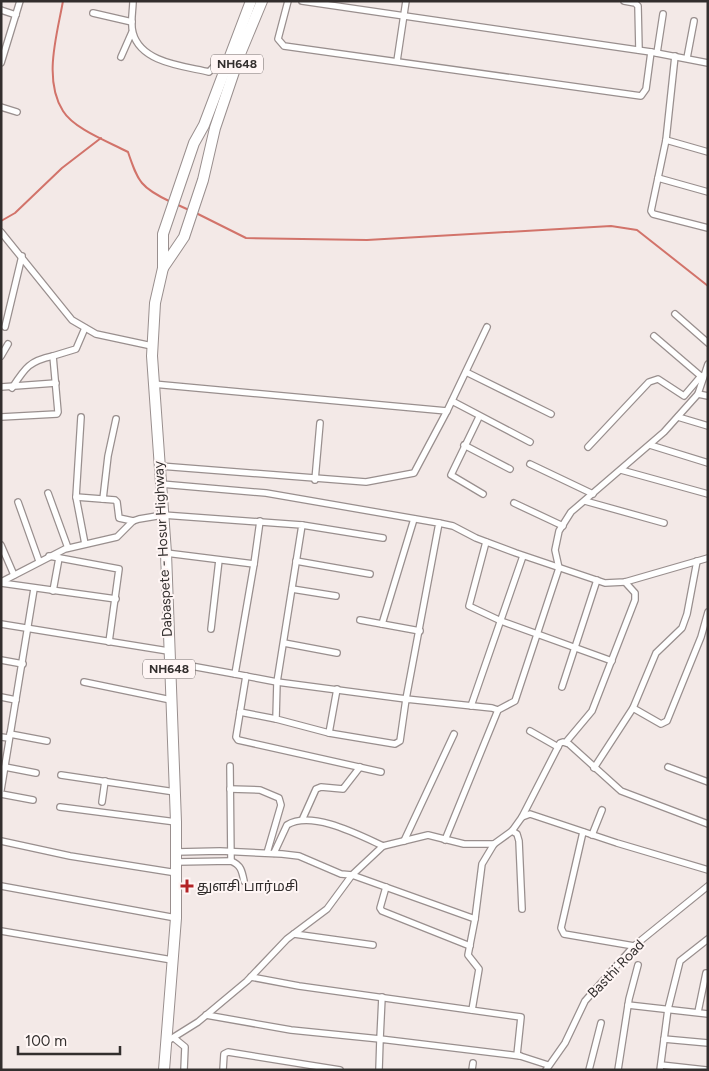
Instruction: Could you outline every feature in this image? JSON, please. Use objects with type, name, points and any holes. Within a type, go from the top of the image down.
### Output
[{"type":"highway","name":"NH648","points":[[204,125],[251,1]]},
{"type":"highway","name":"Dabaspete - Hosur Highway","points":[[163,268],[184,237],[203,180],[215,128],[240,54],[262,1]]},
{"type":"highway","name":"Dabaspete - Hosur Highway","points":[[164,1070],[170,1040],[177,873],[172,700],[168,657],[166,553],[153,384],[152,346],[155,303],[163,268],[163,234],[184,171],[204,125]]},
{"type":"highway","points":[[204,125],[215,128]]},
{"type":"street","points":[[1,63],[4,45],[20,1]]},
{"type":"street","points":[[121,57],[132,32],[133,1]]},
{"type":"street","points":[[288,1],[278,39],[284,46],[397,60],[641,96],[646,90],[663,14]]},
{"type":"street","points":[[302,1],[654,52],[708,63]]},
{"type":"street","points":[[397,60],[406,1]]},
{"type":"street","points":[[624,1],[638,2],[639,50]]},
{"type":"street","points":[[1,10],[16,14]]},
{"type":"street","points":[[93,13],[132,22]]},
{"type":"street","points":[[687,58],[694,21]]},
{"type":"street","points":[[132,32],[144,50],[162,60],[209,72],[217,63],[227,64]]},
{"type":"street","points":[[675,56],[666,140],[651,208],[653,214],[708,228]]},
{"type":"street","points":[[1,107],[17,112]]},
{"type":"street","points":[[666,140],[708,152]]},
{"type":"street","points":[[658,178],[708,192]]},
{"type":"street","points":[[1,232],[72,320],[96,334],[152,346]]},
{"type":"street","points":[[5,327],[22,256]]},
{"type":"street","points":[[675,314],[708,343]]},
{"type":"street","points":[[160,466],[315,480],[366,482],[414,473],[448,411],[487,327]]},
{"type":"street","points":[[12,388],[30,364],[38,359],[76,349],[85,328]]},
{"type":"street","points":[[654,336],[702,377]]},
{"type":"street","points":[[1,356],[8,344]]},
{"type":"street","points":[[1,417],[57,414],[53,356]]},
{"type":"street","points":[[1,624],[109,642],[235,674],[277,682],[498,710],[515,701],[559,568],[555,550],[563,526],[571,512],[621,470],[678,417],[698,394],[702,377],[708,364]]},
{"type":"street","points":[[466,372],[551,414]]},
{"type":"street","points":[[588,448],[649,382],[658,380],[684,396],[702,377]]},
{"type":"street","points":[[1,388],[56,384]]},
{"type":"street","points":[[153,384],[448,411]]},
{"type":"street","points":[[698,394],[708,396]]},
{"type":"street","points":[[452,401],[479,417],[530,442]]},
{"type":"street","points":[[81,417],[76,497],[86,544]]},
{"type":"street","points":[[479,417],[450,474],[483,494]]},
{"type":"street","points":[[678,417],[708,426]]},
{"type":"street","points":[[103,500],[108,456],[116,419]]},
{"type":"street","points":[[315,480],[320,423]]},
{"type":"street","points":[[650,444],[708,463]]},
{"type":"street","points":[[464,445],[510,469]]},
{"type":"street","points":[[530,464],[593,494]]},
{"type":"street","points":[[621,470],[708,494]]},
{"type":"street","points":[[161,484],[266,493],[439,523],[523,556],[605,583],[625,582],[708,558]]},
{"type":"street","points":[[48,493],[68,548]]},
{"type":"street","points":[[76,497],[117,502],[119,518],[133,521],[163,515],[302,524],[383,538]]},
{"type":"street","points":[[585,501],[664,523]]},
{"type":"street","points":[[18,502],[39,561]]},
{"type":"street","points":[[514,503],[563,526]]},
{"type":"street","points":[[382,624],[414,519]]},
{"type":"street","points":[[1,583],[39,561],[68,548],[117,537],[133,521]]},
{"type":"street","points":[[235,674],[260,522]]},
{"type":"street","points":[[240,712],[276,718],[329,733],[400,742],[406,699],[439,523]]},
{"type":"street","points":[[276,718],[277,682],[302,524]]},
{"type":"street","points":[[486,542],[469,606],[501,621],[612,660]]},
{"type":"street","points":[[1,545],[14,575]]},
{"type":"street","points":[[166,553],[254,564]]},
{"type":"street","points":[[49,556],[118,568],[116,600],[109,642]]},
{"type":"street","points":[[471,706],[523,556]]},
{"type":"street","points":[[53,591],[59,558]]},
{"type":"street","points":[[211,630],[219,560]]},
{"type":"street","points":[[594,768],[633,708],[656,653],[682,628],[688,614],[697,560]]},
{"type":"street","points":[[296,561],[370,574]]},
{"type":"street","points":[[562,686],[597,580]]},
{"type":"street","points":[[472,1010],[479,968],[468,958],[482,864],[494,844],[512,831],[522,817],[560,743],[566,742],[592,711],[636,596],[625,582]]},
{"type":"street","points":[[1,583],[116,600]]},
{"type":"street","points":[[33,800],[1,792],[34,589]]},
{"type":"street","points":[[292,589],[336,596]]},
{"type":"street","points":[[633,708],[664,723],[701,637],[708,612]]},
{"type":"street","points":[[360,620],[420,631]]},
{"type":"street","points":[[284,643],[337,653]]},
{"type":"street","points":[[1,660],[22,664]]},
{"type":"street","points":[[246,676],[236,737],[241,741],[381,772]]},
{"type":"street","points":[[84,682],[172,700]]},
{"type":"street","points":[[329,733],[336,689]]},
{"type":"street","points":[[1,697],[16,700]]},
{"type":"street","points":[[445,840],[498,710]]},
{"type":"street","points":[[530,731],[558,747]]},
{"type":"street","points":[[404,841],[454,734]]},
{"type":"street","points":[[1,737],[9,736],[47,741]]},
{"type":"street","points":[[566,742],[621,791],[707,822]]},
{"type":"street","points":[[230,766],[231,861]]},
{"type":"street","points":[[4,767],[36,773]]},
{"type":"street","points":[[303,818],[316,789],[343,789],[360,767]]},
{"type":"street","points":[[668,767],[708,782]]},
{"type":"street","points":[[61,775],[175,792]]},
{"type":"street","points":[[102,802],[105,781]]},
{"type":"street","points":[[230,789],[260,790],[279,798],[281,805],[267,853]]},
{"type":"street","points":[[60,807],[176,822]]},
{"type":"street","points":[[592,835],[602,810]]},
{"type":"street","points":[[522,817],[530,814],[708,870]]},
{"type":"street","points":[[274,853],[287,825],[303,818],[359,835],[383,846]]},
{"type":"street","points":[[512,831],[518,834],[519,841],[522,909]]},
{"type":"street","points":[[583,832],[561,928],[564,934],[634,946]]},
{"type":"street","points":[[170,1040],[206,1015],[251,977],[294,934],[327,909],[352,875],[383,846],[428,835],[464,844],[494,844]]},
{"type":"street","points":[[1,841],[70,856],[177,873]]},
{"type":"street","points":[[176,857],[230,852],[274,853],[299,856],[341,874],[352,875],[475,920]]},
{"type":"street","points":[[176,857],[238,863],[244,881]]},
{"type":"street","points":[[1,886],[176,918]]},
{"type":"street","name":"Basthi Road","points":[[547,1067],[565,1043],[585,1001],[634,946],[708,886]]},
{"type":"street","points":[[386,887],[380,908],[382,911],[470,946]]},
{"type":"street","points":[[1,931],[172,960]]},
{"type":"street","points":[[294,934],[373,945]]},
{"type":"street","points":[[706,1070],[661,1067],[668,1009],[680,961],[708,939]]},
{"type":"street","points":[[618,1070],[628,1005],[638,965]]},
{"type":"street","points":[[698,1012],[706,973]]},
{"type":"street","points":[[251,977],[298,986],[521,1017],[517,1055],[520,1056]]},
{"type":"street","points":[[379,1070],[382,997]]},
{"type":"street","points":[[628,1005],[708,1014]]},
{"type":"street","points":[[206,1015],[291,1030],[520,1056],[547,1067]]},
{"type":"street","points":[[589,1070],[601,1024]]},
{"type":"street","points":[[664,1039],[708,1043]]},
{"type":"street","points":[[170,1040],[185,1047],[184,1070]]},
{"type":"street","points":[[223,1070],[224,1054],[228,1052],[340,1070]]},
{"type":"street","points":[[472,1070],[473,1063]]},
{"type":"waterway","points":[[63,1],[53,57],[54,85],[63,111],[75,124],[128,152],[142,183],[171,202]]},
{"type":"waterway","points":[[1,221],[15,213],[62,168],[101,138]]},
{"type":"waterway","points":[[178,205],[189,210]]},
{"type":"waterway","points":[[196,213],[246,238],[367,240],[611,226],[637,230],[708,286]]},
{"type":"place","name":"துளசி பார்மசி","points":[[187,886]]}]
